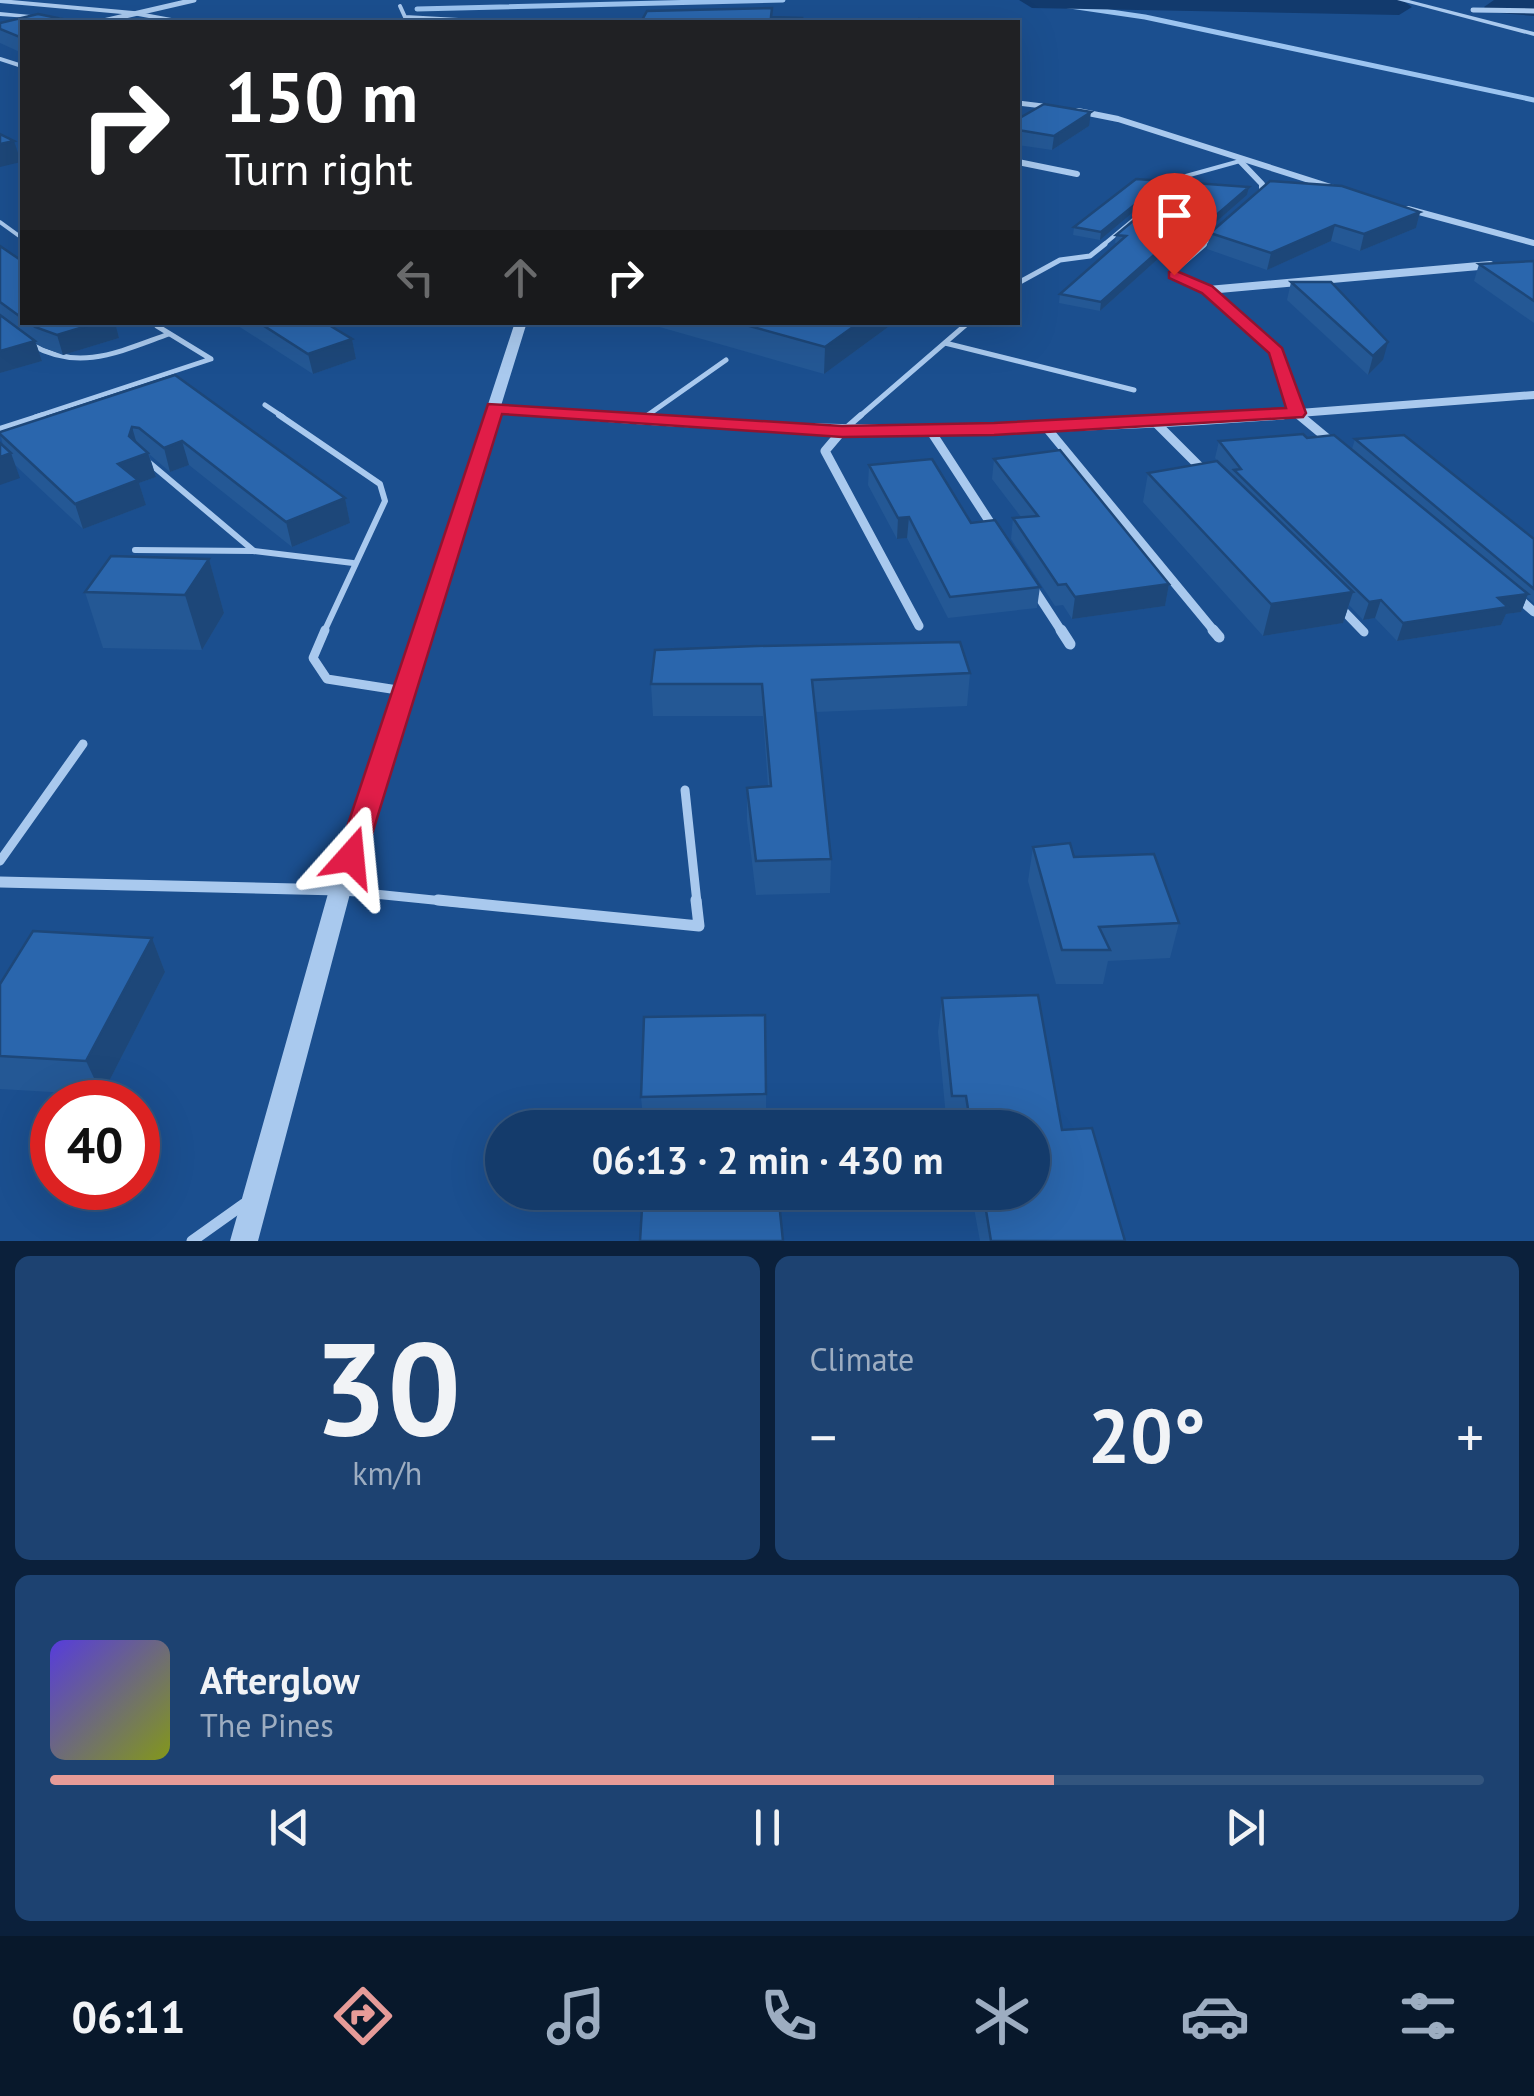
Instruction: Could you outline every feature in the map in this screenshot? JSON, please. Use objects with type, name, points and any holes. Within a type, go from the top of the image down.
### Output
[{"type":"street","points":[[107,20],[194,0]]},
{"type":"street","points":[[1401,0],[1534,34]]},
{"type":"street","points":[[1431,0],[1534,23]]},
{"type":"street","points":[[1457,3],[1474,10],[1534,11]]},
{"type":"street","points":[[1501,10],[1534,23]]},
{"type":"street","points":[[0,14],[49,20]]},
{"type":"street","points":[[1020,103],[1053,107]]},
{"type":"street","points":[[1070,109],[1118,118],[1240,161],[1335,188]]},
{"type":"street","points":[[1240,161],[1262,184],[1262,191],[1248,203]]},
{"type":"street","points":[[1020,162],[1078,174]]},
{"type":"street","points":[[1392,204],[1534,243]]},
{"type":"street","points":[[1234,215],[1174,269],[1174,275],[1207,290],[1276,351],[1297,413],[1341,450]]},
{"type":"street","points":[[1207,290],[1496,265]]},
{"type":"street","points":[[244,1241],[340,890],[519,325]]},
{"type":"street","points":[[495,408],[842,432],[1154,421],[1534,395]]},
{"type":"street","points":[[1154,421],[1210,477]]},
{"type":"street","points":[[1045,426],[1219,637]]},
{"type":"street","points":[[930,430],[1005,545]]},
{"type":"street","points":[[842,432],[825,450],[919,626]]},
{"type":"street","points":[[1027,578],[1070,644]]},
{"type":"street","points":[[1504,587],[1534,612]]},
{"type":"street","points":[[1322,590],[1364,632]]},
{"type":"street","points":[[0,882],[340,890]]},
{"type":"lane","points":[[0,1],[171,20]]},
{"type":"lane","points":[[400,6],[404,17],[421,20]]},
{"type":"lane","points":[[1020,282],[1038,268],[1090,256],[1186,176],[1240,161]]},
{"type":"lane","points":[[0,428],[211,359],[156,325]]},
{"type":"lane","points":[[842,432],[966,325]]},
{"type":"lane","points":[[26,340],[52,359],[67,362],[84,361],[170,334]]},
{"type":"lane","points":[[945,343],[1134,390]]},
{"type":"lane","points":[[643,419],[726,360]]},
{"type":"lane","points":[[265,405],[380,484],[385,501],[313,658],[327,679],[404,690]]},
{"type":"lane","points":[[142,456],[254,551]]},
{"type":"lane","points":[[135,550],[254,551],[353,564]]},
{"type":"lane","points":[[0,862],[83,744]]},
{"type":"lane","points":[[340,890],[699,926],[684,790]]},
{"type":"lane","points":[[192,1241],[256,1196]]},
{"type":"building","points":[[772,8],[771,17],[802,18],[642,20],[647,11]]},
{"type":"building","points":[[38,14],[67,20],[20,20],[20,37],[0,29],[0,23]]},
{"type":"building","points":[[1044,104],[1091,112],[1054,136],[1020,130],[1020,118]]},
{"type":"building","points":[[0,134],[14,141],[0,144]]},
{"type":"building","points":[[1136,179],[1164,181],[1101,232],[1074,227]]},
{"type":"building","points":[[1270,181],[1342,186],[1420,212],[1364,234],[1335,225],[1271,253],[1210,233]]},
{"type":"building","points":[[1180,182],[1249,187],[1192,236],[1180,232],[1101,302],[1060,294],[1126,236],[1116,235]]},
{"type":"building","points":[[0,246],[20,260],[20,317],[0,302]]},
{"type":"building","points":[[1534,261],[1534,301],[1479,264]]},
{"type":"building","points":[[1291,282],[1331,282],[1388,342],[1373,356]]},
{"type":"building","points":[[0,315],[35,341],[0,351]]},
{"type":"building","points":[[33,325],[90,325],[57,335]]},
{"type":"building","points":[[263,325],[329,325],[352,339],[308,354]]},
{"type":"building","points":[[746,325],[856,325],[825,347]]},
{"type":"building","points":[[175,375],[345,498],[286,522],[182,441],[164,448],[139,428],[132,427],[129,436],[148,453],[118,464],[138,480],[75,504],[0,434]]},
{"type":"building","points":[[1303,434],[1307,438],[1334,435],[1528,594],[1498,598],[1508,607],[1403,623],[1381,600],[1369,602],[1234,470],[1241,469],[1219,441]]},
{"type":"building","points":[[1404,435],[1534,539],[1534,589],[1355,439]]},
{"type":"building","points":[[0,443],[11,453],[0,457]]},
{"type":"building","points":[[1060,450],[1169,584],[1075,597],[1066,584],[1058,585],[1013,518],[1038,516],[994,459]]},
{"type":"building","points":[[932,459],[971,523],[995,520],[1040,587],[950,597],[909,517],[898,518],[869,465]]},
{"type":"building","points":[[1217,461],[1353,592],[1271,604],[1148,473]]},
{"type":"building","points":[[111,556],[209,559],[185,595],[85,592]]},
{"type":"building","points":[[960,642],[970,673],[812,680],[831,859],[756,861],[747,788],[771,786],[762,684],[651,684],[655,650]]},
{"type":"building","points":[[1070,843],[1074,857],[1154,854],[1179,923],[1099,927],[1110,950],[1062,950],[1033,847]]},
{"type":"building","points":[[33,931],[152,938],[86,1061],[0,1056],[0,984]]},
{"type":"building","points":[[1038,995],[1062,1130],[1092,1128],[1125,1241],[991,1241],[986,1210],[1050,1210],[1050,1110],[968,1110],[966,1096],[952,1096],[942,998]]},
{"type":"building","points":[[765,1015],[766,1094],[641,1097],[644,1017]]},
{"type":"building","points":[[642,1210],[780,1210],[783,1241],[640,1241]]},
{"type":"waterway","points":[[417,9],[783,0]]},
{"type":"waterway","points":[[1029,0],[1145,17],[1534,100]]},
{"type":"waterway","points":[[1032,0],[1399,7]]},
{"type":"waterway","points":[[1497,7],[1534,8]]},
{"type":"route","points":[[351,857],[495,408],[842,432],[994,429],[1297,413],[1276,351],[1207,290],[1174,275]]}]
